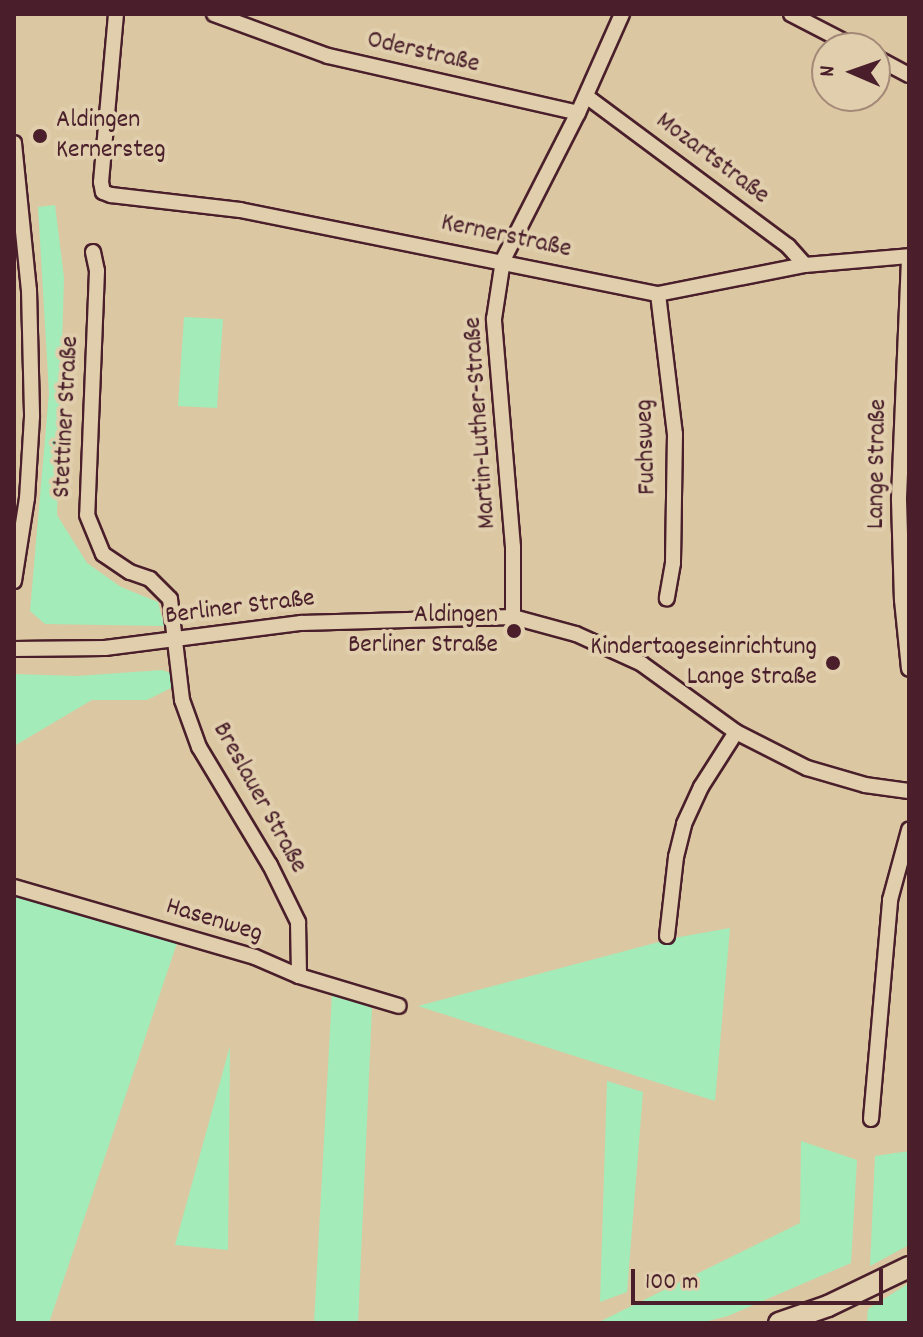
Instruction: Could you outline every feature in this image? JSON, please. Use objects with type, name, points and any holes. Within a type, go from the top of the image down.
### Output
[{"type":"main road","points":[[779,1323],[828,1306],[904,1270]]},
{"type":"street","name":"Kernerstraße","points":[[116,14],[101,182],[103,192],[111,195],[240,210],[503,260],[658,294],[805,265],[909,257]]},
{"type":"street","name":"Oderstraße","points":[[214,14],[328,56],[578,113]]},
{"type":"street","name":"Martin-Luther-Straße","points":[[513,617],[513,547],[494,319],[503,260],[578,113],[622,14]]},
{"type":"street","points":[[791,14],[826,32]]},
{"type":"street","points":[[891,65],[909,75]]},
{"type":"street","name":"Mozartstraße","points":[[586,96],[788,246],[805,265]]},
{"type":"street","points":[[14,143],[29,290],[32,417],[27,498],[14,581]]},
{"type":"street","name":"Stettiner Straße","points":[[93,252],[97,271],[87,515],[103,554],[130,572],[150,579],[170,599],[176,641]]},
{"type":"street","name":"Lange Straße","points":[[909,257],[899,500],[902,600],[909,669]]},
{"type":"street","name":"Fuchsweg","points":[[658,294],[675,434],[673,563],[667,598]]},
{"type":"street","name":"Berliner Straße","points":[[14,649],[105,648],[301,623],[513,617],[576,634],[642,664],[736,732],[807,768],[865,785],[909,791]]},
{"type":"street","name":"Breslauer Straße","points":[[176,641],[182,700],[199,747],[270,865],[298,922],[299,976]]},
{"type":"street","points":[[667,936],[676,857],[684,824],[701,787],[736,732]]},
{"type":"street","points":[[871,1119],[890,900],[909,830]]},
{"type":"street","name":"Hasenweg","points":[[14,887],[255,957],[299,976],[399,1006]]},
{"type":"green space","points":[[55,205],[64,278],[57,515],[87,563],[121,587],[158,602],[164,626],[45,624],[30,611],[49,393],[38,207]]},
{"type":"green space","points":[[184,317],[223,319],[217,408],[178,406]]},
{"type":"green space","points":[[162,670],[171,673],[173,687],[147,700],[92,700],[14,746],[14,674],[77,676]]},
{"type":"green space","points":[[14,895],[177,943],[49,1323],[14,1323]]},
{"type":"green space","points":[[730,928],[715,1101],[418,1006],[674,938]]},
{"type":"green space","points":[[332,994],[372,1008],[358,1323],[314,1323]]},
{"type":"green space","points":[[230,1046],[228,1250],[175,1245]]},
{"type":"green space","points":[[607,1081],[643,1092],[627,1292],[600,1302]]},
{"type":"green space","points":[[801,1141],[857,1160],[851,1263],[728,1316],[700,1323],[597,1323],[800,1223]]},
{"type":"green space","points":[[909,1151],[909,1245],[870,1266],[875,1156]]},
{"type":"green space","points":[[909,1283],[909,1323],[867,1323],[868,1309]]},
{"type":"place","name":"Aldingen Kernersteg","points":[[40,136]]},
{"type":"place","name":"Aldingen Berliner Straße","points":[[514,631]]},
{"type":"place","name":"Kindertageseinrichtung Lange Straße","points":[[833,663]]}]
